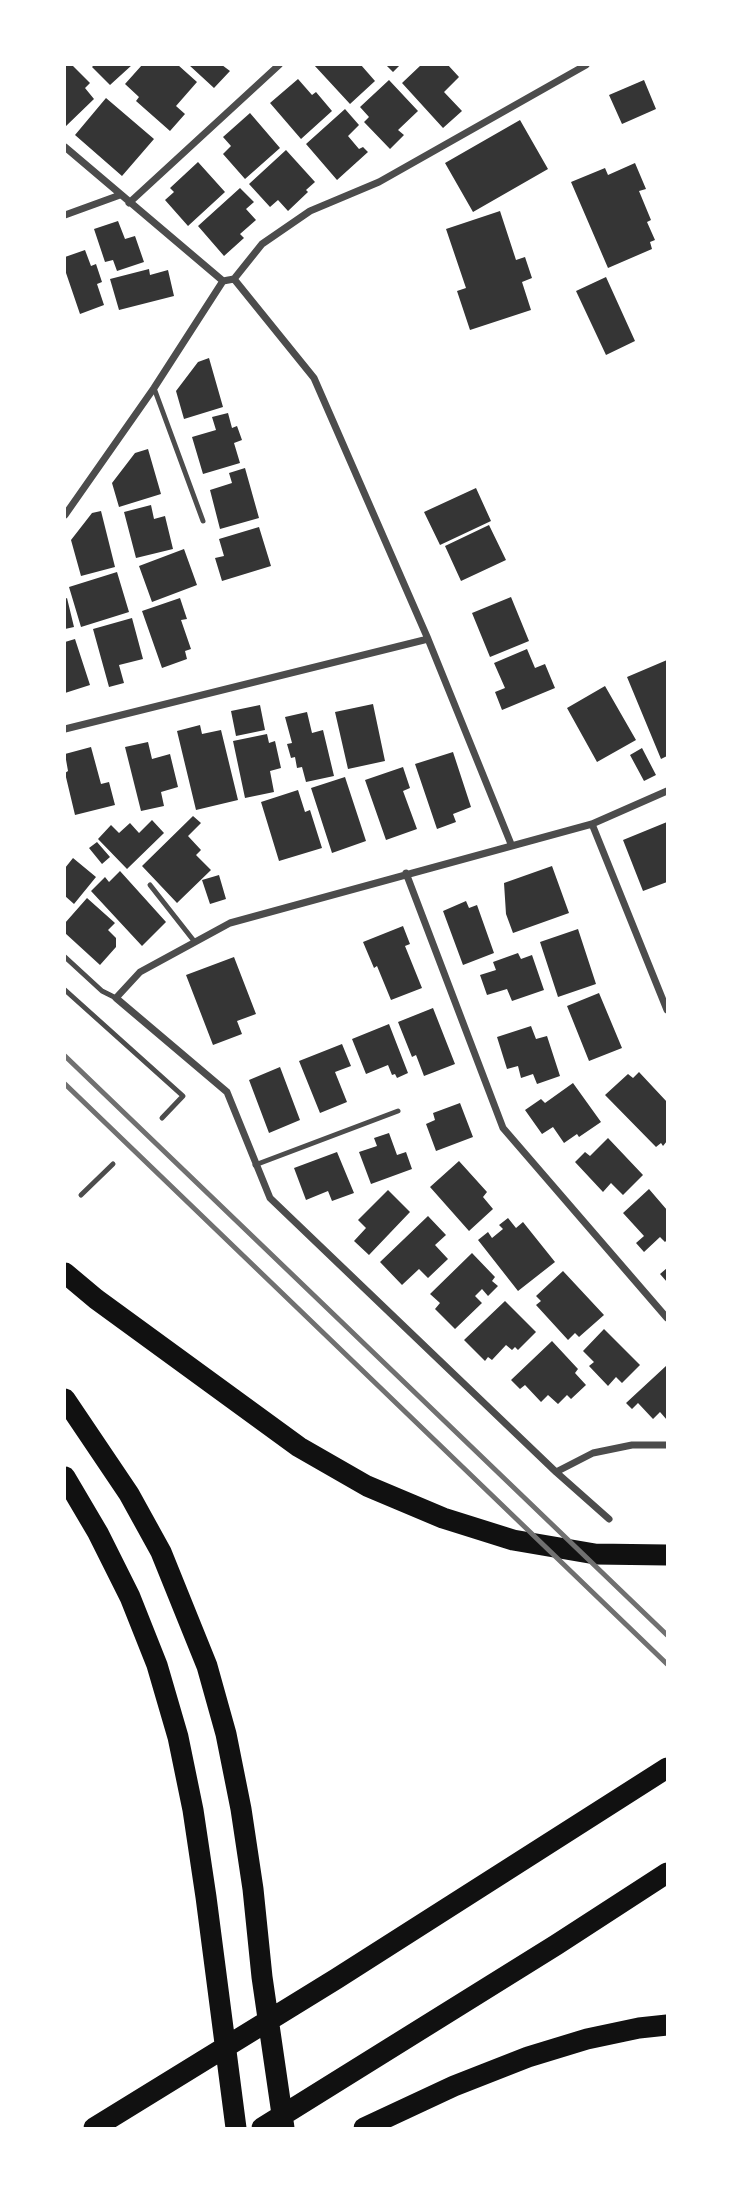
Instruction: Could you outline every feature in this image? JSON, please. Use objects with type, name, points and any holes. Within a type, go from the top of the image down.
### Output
[{"type":"highway","points":[[65,1273],[171,1355],[299,1447],[367,1486],[443,1518],[513,1540],[595,1554],[667,1555]]},
{"type":"highway","points":[[65,1399],[129,1494],[161,1552],[207,1665],[226,1734],[243,1823],[284,2128]]},
{"type":"highway","points":[[65,1477],[99,1533],[130,1597],[157,1665],[178,1737],[203,1872],[236,2128]]},
{"type":"highway","points":[[94,2128],[667,1768]]},
{"type":"highway","points":[[262,2128],[667,1873]]},
{"type":"highway","points":[[364,2128],[454,2086],[528,2057],[587,2039],[667,2025]]},
{"type":"street","points":[[129,203],[279,65]]},
{"type":"street","points":[[65,514],[154,388],[223,281],[234,278],[262,244],[310,211],[379,181],[586,65]]},
{"type":"street","points":[[65,147],[223,281]]},
{"type":"street","points":[[65,215],[120,195]]},
{"type":"street","points":[[234,278],[314,378],[428,639],[511,844]]},
{"type":"street","points":[[65,729],[428,639]]},
{"type":"street","points":[[609,1519],[555,1472],[270,1198],[227,1092],[117,998],[140,972],[230,923],[592,824],[667,791]]},
{"type":"street","points":[[592,824],[667,1010]]},
{"type":"street","points":[[407,873],[503,1128],[667,1318]]},
{"type":"street","points":[[555,1472],[593,1453],[632,1445],[667,1445]]},
{"type":"lane","points":[[154,388],[203,522]]},
{"type":"lane","points":[[150,885],[194,941]]},
{"type":"lane","points":[[65,957],[102,990],[117,998]]},
{"type":"lane","points":[[65,990],[183,1096],[162,1118]]},
{"type":"lane","points":[[255,1166],[398,1111]]},
{"type":"lane","points":[[81,1195],[113,1164]]},
{"type":"building","points":[[65,65],[72,65],[90,83],[85,88],[94,99],[65,127]]},
{"type":"building","points":[[132,65],[110,85],[92,67]]},
{"type":"building","points":[[142,65],[178,65],[197,82],[176,106],[185,114],[170,131],[136,101],[139,97],[125,84]]},
{"type":"building","points":[[189,65],[222,65],[230,71],[214,88]]},
{"type":"building","points":[[314,65],[361,65],[375,81],[350,104]]},
{"type":"building","points":[[386,65],[400,65],[393,72]]},
{"type":"building","points":[[421,65],[448,65],[459,77],[444,92],[462,111],[443,128],[402,83]]},
{"type":"building","points":[[298,79],[312,95],[316,92],[332,111],[301,139],[270,103]]},
{"type":"building","points":[[389,80],[418,111],[398,130],[404,135],[390,149],[364,122],[369,117],[360,107]]},
{"type":"building","points":[[644,80],[656,109],[622,124],[609,95]]},
{"type":"building","points":[[106,98],[154,139],[122,176],[75,135]]},
{"type":"building","points":[[345,109],[359,125],[348,136],[359,149],[363,147],[368,152],[337,180],[306,144]]},
{"type":"building","points":[[250,113],[280,148],[245,179],[223,154],[231,146],[223,137]]},
{"type":"building","points":[[520,120],[548,169],[473,212],[445,163]]},
{"type":"building","points":[[286,150],[315,182],[288,211],[278,200],[270,207],[249,184]]},
{"type":"building","points":[[198,162],[225,192],[188,226],[165,200],[174,192],[170,188]]},
{"type":"building","points":[[635,163],[646,189],[639,191],[651,220],[647,222],[655,240],[650,242],[652,249],[608,268],[571,182],[605,168],[608,175]]},
{"type":"building","points":[[240,188],[254,202],[246,209],[256,220],[240,234],[244,238],[224,256],[198,226]]},
{"type":"building","points":[[500,211],[516,260],[525,257],[532,278],[522,282],[531,310],[470,330],[457,291],[466,288],[446,229]]},
{"type":"building","points":[[118,221],[125,239],[135,236],[144,262],[117,271],[113,260],[105,262],[94,229]]},
{"type":"building","points":[[85,250],[91,266],[96,264],[102,282],[97,284],[104,305],[80,314],[65,270],[65,257]]},
{"type":"building","points":[[149,269],[150,275],[168,270],[174,296],[119,310],[110,279]]},
{"type":"building","points":[[606,277],[635,341],[606,355],[576,291]]},
{"type":"building","points":[[209,358],[223,407],[184,419],[176,391],[198,362]]},
{"type":"building","points":[[228,413],[232,428],[237,426],[242,440],[234,443],[240,463],[203,474],[192,437],[216,430],[212,417]]},
{"type":"building","points":[[148,449],[161,494],[119,507],[112,483],[135,453]]},
{"type":"building","points":[[245,468],[259,518],[220,529],[210,490],[232,483],[229,473]]},
{"type":"building","points":[[476,488],[491,521],[440,545],[424,512]]},
{"type":"building","points":[[151,505],[154,519],[165,516],[173,549],[136,558],[124,512]]},
{"type":"building","points":[[101,511],[115,567],[81,576],[71,540],[92,513]]},
{"type":"building","points":[[489,525],[506,560],[461,581],[445,546]]},
{"type":"building","points":[[259,527],[271,566],[222,581],[215,558],[224,556],[219,539]]},
{"type":"building","points":[[184,549],[197,585],[152,602],[139,566]]},
{"type":"building","points":[[117,572],[129,612],[81,627],[69,587]]},
{"type":"building","points":[[511,597],[529,641],[490,657],[472,613]]},
{"type":"building","points":[[67,598],[74,627],[65,629],[65,599]]},
{"type":"building","points":[[180,598],[187,619],[181,620],[191,649],[185,651],[187,659],[162,668],[142,611]]},
{"type":"building","points":[[132,618],[143,659],[119,665],[124,683],[109,687],[93,629]]},
{"type":"building","points":[[75,639],[90,685],[65,693],[65,642]]},
{"type":"building","points":[[527,649],[535,668],[545,664],[555,688],[502,710],[495,692],[505,688],[494,663]]},
{"type":"building","points":[[667,660],[667,756],[661,759],[627,677]]},
{"type":"building","points":[[605,686],[636,740],[597,762],[567,708]]},
{"type":"building","points":[[373,704],[385,761],[348,769],[335,712]]},
{"type":"building","points":[[260,705],[265,730],[236,736],[231,711]]},
{"type":"building","points":[[307,712],[312,733],[323,730],[334,776],[306,782],[302,767],[297,768],[295,757],[291,758],[287,744],[292,743],[285,717]]},
{"type":"building","points":[[200,725],[202,734],[221,730],[238,800],[196,810],[177,731]]},
{"type":"building","points":[[267,734],[269,743],[275,741],[281,768],[270,771],[274,792],[245,798],[233,741]]},
{"type":"building","points":[[148,742],[152,759],[170,754],[178,787],[161,792],[164,806],[141,811],[125,747]]},
{"type":"building","points":[[91,747],[101,784],[109,782],[115,805],[75,815],[65,773],[68,771],[65,754]]},
{"type":"building","points":[[642,748],[656,775],[644,781],[630,755]]},
{"type":"building","points":[[453,752],[471,807],[453,814],[456,822],[437,829],[415,764]]},
{"type":"building","points":[[403,767],[410,788],[403,791],[417,829],[386,840],[365,780]]},
{"type":"building","points":[[345,777],[366,841],[332,853],[311,788]]},
{"type":"building","points":[[298,790],[305,812],[310,810],[322,848],[279,861],[261,802]]},
{"type":"building","points":[[193,816],[201,823],[188,836],[201,850],[196,855],[211,870],[177,903],[142,866]]},
{"type":"building","points":[[152,820],[164,833],[127,869],[98,839],[111,825],[119,833],[130,823],[139,833]]},
{"type":"building","points":[[667,822],[667,882],[643,891],[623,840]]},
{"type":"building","points":[[97,842],[110,857],[102,864],[89,848]]},
{"type":"building","points":[[73,858],[96,877],[74,904],[65,896],[65,868]]},
{"type":"building","points":[[552,866],[569,913],[513,933],[506,914],[504,883]]},
{"type":"building","points":[[120,871],[166,922],[142,946],[91,891],[105,877],[109,882]]},
{"type":"building","points":[[219,875],[226,899],[210,904],[202,880]]},
{"type":"building","points":[[87,898],[115,923],[108,930],[116,938],[116,947],[100,965],[65,933],[65,923]]},
{"type":"building","points":[[466,901],[469,908],[477,905],[494,953],[463,965],[443,911]]},
{"type":"building","points":[[403,926],[410,944],[405,946],[422,988],[391,1000],[377,966],[374,968],[363,942]]},
{"type":"building","points":[[578,929],[596,984],[558,997],[540,942]]},
{"type":"building","points":[[518,953],[521,959],[532,955],[544,990],[512,1001],[507,989],[487,995],[480,975],[496,970],[493,962]]},
{"type":"building","points":[[234,957],[256,1014],[237,1021],[242,1034],[213,1045],[186,975]]},
{"type":"building","points":[[599,993],[622,1048],[589,1061],[567,1006]]},
{"type":"building","points":[[433,1008],[455,1064],[424,1076],[416,1055],[412,1057],[398,1022]]},
{"type":"building","points":[[389,1024],[408,1073],[397,1078],[395,1074],[392,1075],[388,1065],[366,1074],[352,1039]]},
{"type":"building","points":[[531,1026],[536,1039],[547,1036],[560,1076],[537,1084],[533,1074],[521,1078],[518,1066],[507,1069],[497,1037]]},
{"type":"building","points":[[342,1044],[351,1066],[335,1072],[347,1102],[320,1113],[299,1061]]},
{"type":"building","points":[[280,1067],[300,1120],[269,1133],[249,1080]]},
{"type":"building","points":[[639,1072],[667,1102],[667,1141],[663,1146],[661,1143],[656,1147],[605,1095],[628,1074],[633,1078]]},
{"type":"building","points":[[573,1083],[601,1122],[579,1137],[577,1134],[564,1143],[553,1127],[542,1134],[525,1110],[541,1099],[545,1103]]},
{"type":"building","points":[[460,1103],[473,1137],[436,1151],[426,1124],[435,1120],[433,1113]]},
{"type":"building","points":[[389,1133],[397,1155],[406,1152],[412,1169],[371,1184],[359,1152],[377,1146],[374,1138]]},
{"type":"building","points":[[608,1138],[643,1175],[623,1195],[611,1183],[603,1192],[575,1162],[585,1152],[590,1156]]},
{"type":"building","points":[[337,1152],[354,1193],[332,1201],[328,1191],[306,1200],[294,1168]]},
{"type":"building","points":[[459,1161],[487,1192],[483,1197],[493,1209],[469,1231],[430,1187]]},
{"type":"building","points":[[649,1189],[667,1210],[667,1240],[665,1242],[660,1237],[644,1252],[636,1243],[644,1236],[623,1213]]},
{"type":"building","points":[[388,1190],[410,1212],[369,1255],[354,1241],[366,1228],[358,1220]]},
{"type":"building","points":[[428,1216],[446,1235],[435,1245],[448,1259],[428,1278],[419,1269],[402,1285],[380,1262]]},
{"type":"building","points":[[508,1218],[516,1228],[523,1222],[555,1262],[518,1291],[478,1240],[488,1232],[492,1238],[503,1229],[499,1225]]},
{"type":"building","points":[[472,1253],[495,1277],[492,1281],[498,1286],[488,1296],[482,1289],[475,1296],[482,1303],[455,1329],[435,1309],[440,1303],[430,1294]]},
{"type":"building","points":[[667,1268],[667,1282],[660,1274]]},
{"type":"building","points":[[563,1271],[604,1315],[579,1337],[575,1333],[568,1340],[536,1305],[541,1301],[536,1296]]},
{"type":"building","points":[[505,1301],[536,1332],[518,1350],[515,1347],[512,1350],[506,1345],[492,1360],[488,1357],[485,1361],[464,1340]]},
{"type":"building","points":[[604,1329],[640,1365],[622,1383],[616,1377],[608,1386],[589,1366],[594,1362],[583,1351]]},
{"type":"building","points":[[552,1341],[578,1369],[575,1373],[586,1385],[571,1399],[567,1395],[558,1404],[548,1395],[541,1402],[525,1385],[520,1389],[511,1380]]},
{"type":"building","points":[[666,1366],[667,1420],[660,1412],[653,1419],[638,1403],[632,1409],[626,1403]]},
{"type":"railway","points":[[65,1056],[667,1635]]},
{"type":"railway","points":[[65,1084],[667,1664]]}]
